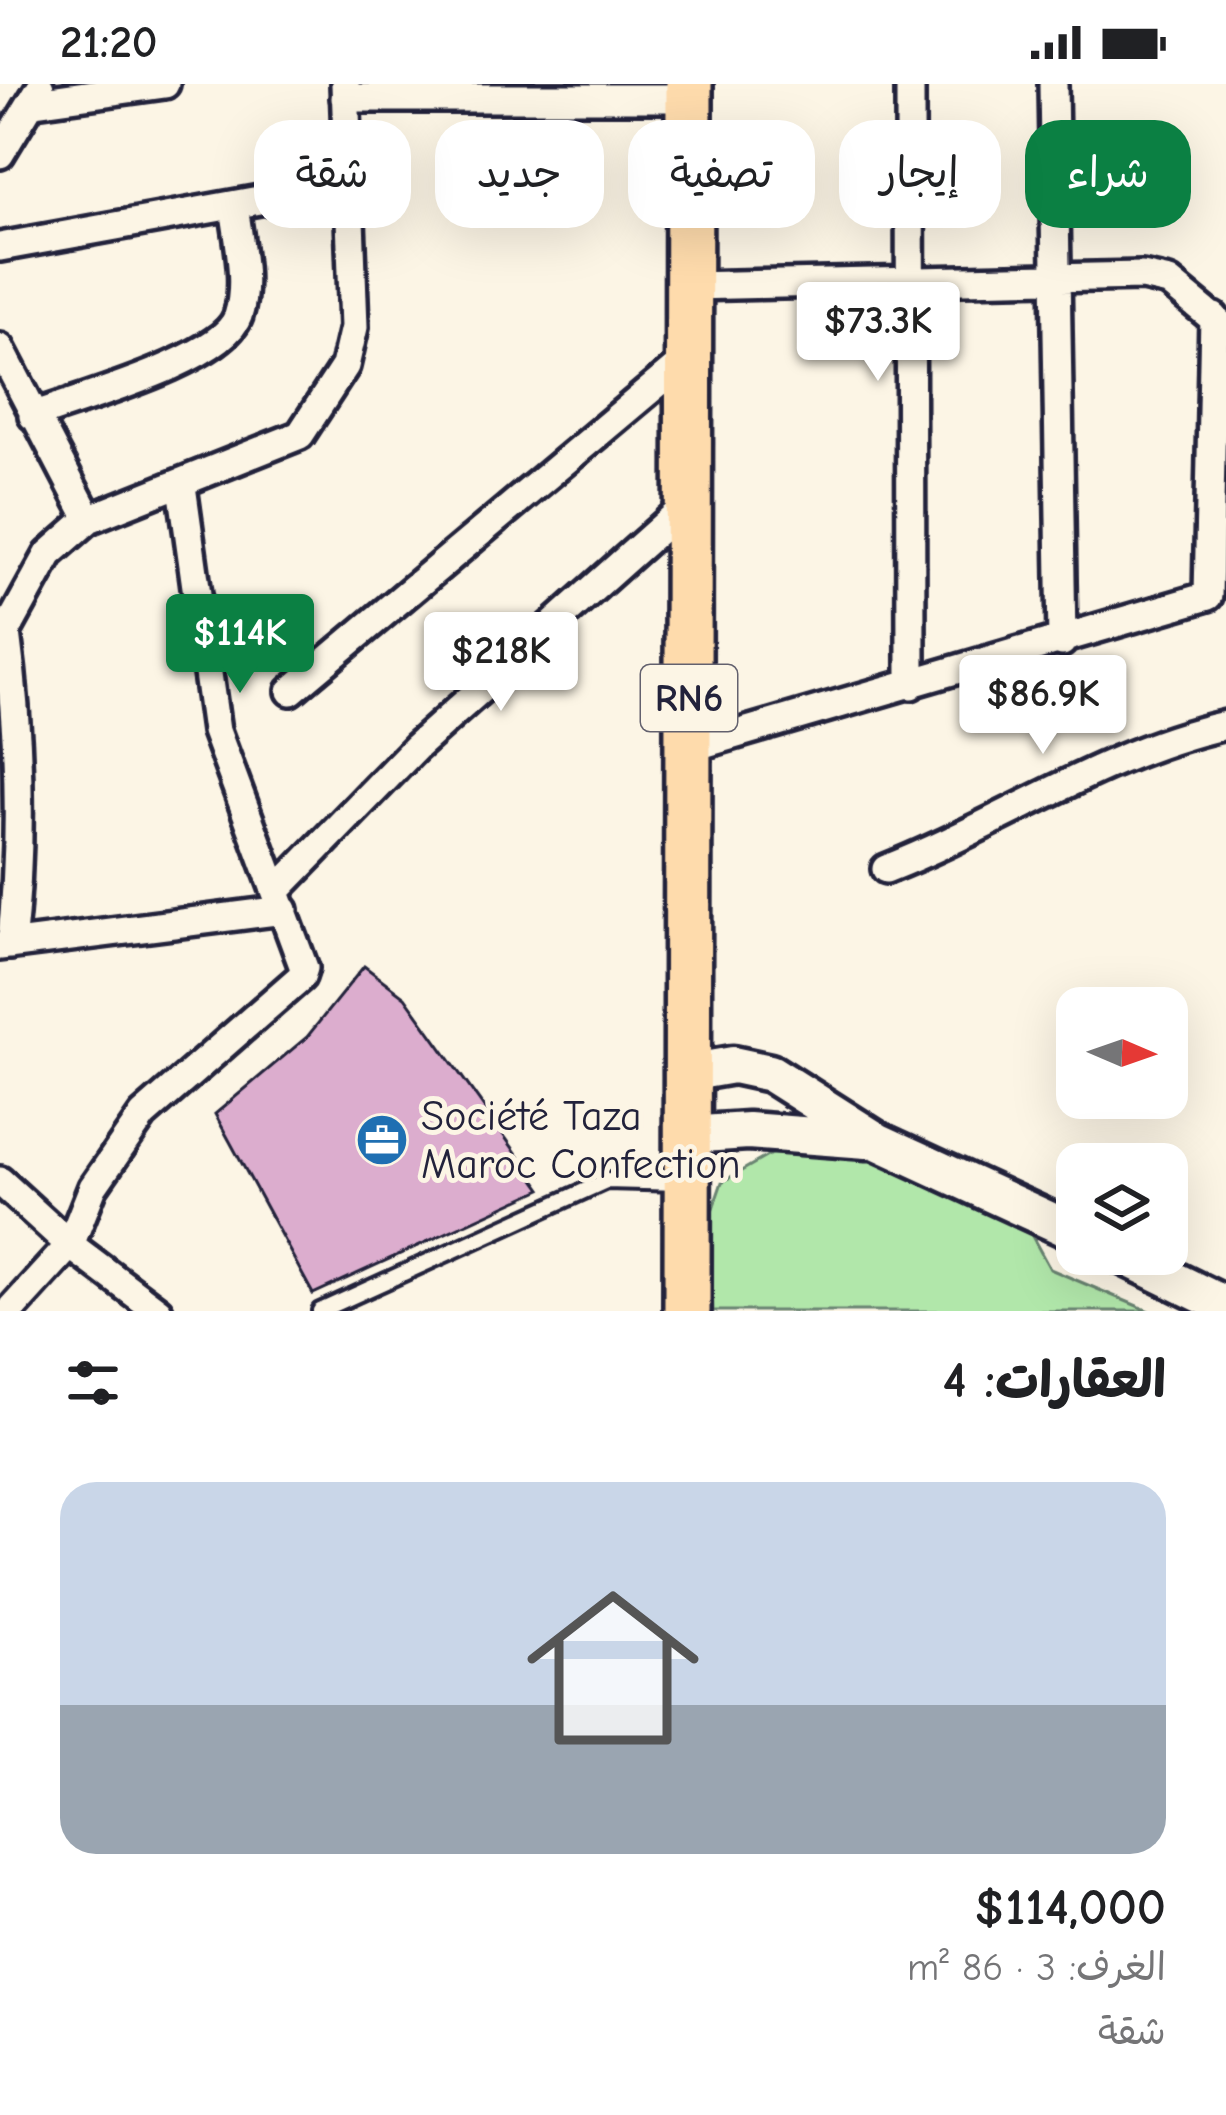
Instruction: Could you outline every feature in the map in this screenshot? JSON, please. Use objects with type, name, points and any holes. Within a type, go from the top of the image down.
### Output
[{"type":"main road","name":"RN6","points":[[687,1311],[689,91]]},
{"type":"street","points":[[0,154],[38,93],[165,84]]},
{"type":"street","points":[[910,84],[911,685]]},
{"type":"street","points":[[1053,84],[1062,642]]},
{"type":"street","points":[[345,91],[689,91]]},
{"type":"street","points":[[0,247],[254,201]]},
{"type":"street","points":[[33,416],[183,358],[232,330],[242,284],[234,205]]},
{"type":"street","points":[[350,228],[354,327],[345,366],[324,406],[300,435],[182,486],[89,519],[49,554],[3,635],[21,806],[6,946],[280,900],[416,747],[689,502]]},
{"type":"street","points":[[689,748],[1217,594],[1220,323],[1158,279],[1054,275],[690,286]]},
{"type":"street","points":[[0,348],[89,519]]},
{"type":"street","points":[[291,691],[689,357]]},
{"type":"street","points":[[10,1311],[70,1246],[92,1187],[143,1115],[301,977],[303,957],[215,731],[182,486]]},
{"type":"street","points":[[886,869],[951,843],[1055,786],[1226,725]]},
{"type":"street","points":[[687,1073],[733,1065],[770,1073],[877,1141],[1056,1223]]},
{"type":"street","points":[[686,1135],[748,1131],[877,1141]]},
{"type":"street","points":[[0,1181],[70,1246],[158,1311]]},
{"type":"street","points":[[1163,1275],[1226,1306]]},
{"type":"lane","points":[[320,1311],[606,1181],[686,1184]]},
{"type":"green space","points":[[778,1150],[854,1151],[1027,1227],[1056,1275],[1149,1311],[713,1311],[710,1217],[722,1182]]},
{"type":"building","points":[[364,966],[405,997],[542,1189],[313,1294],[215,1114],[307,1037]]},
{"type":"place","name":"Société Taza Maroc Confection","points":[[382,1140]]}]
